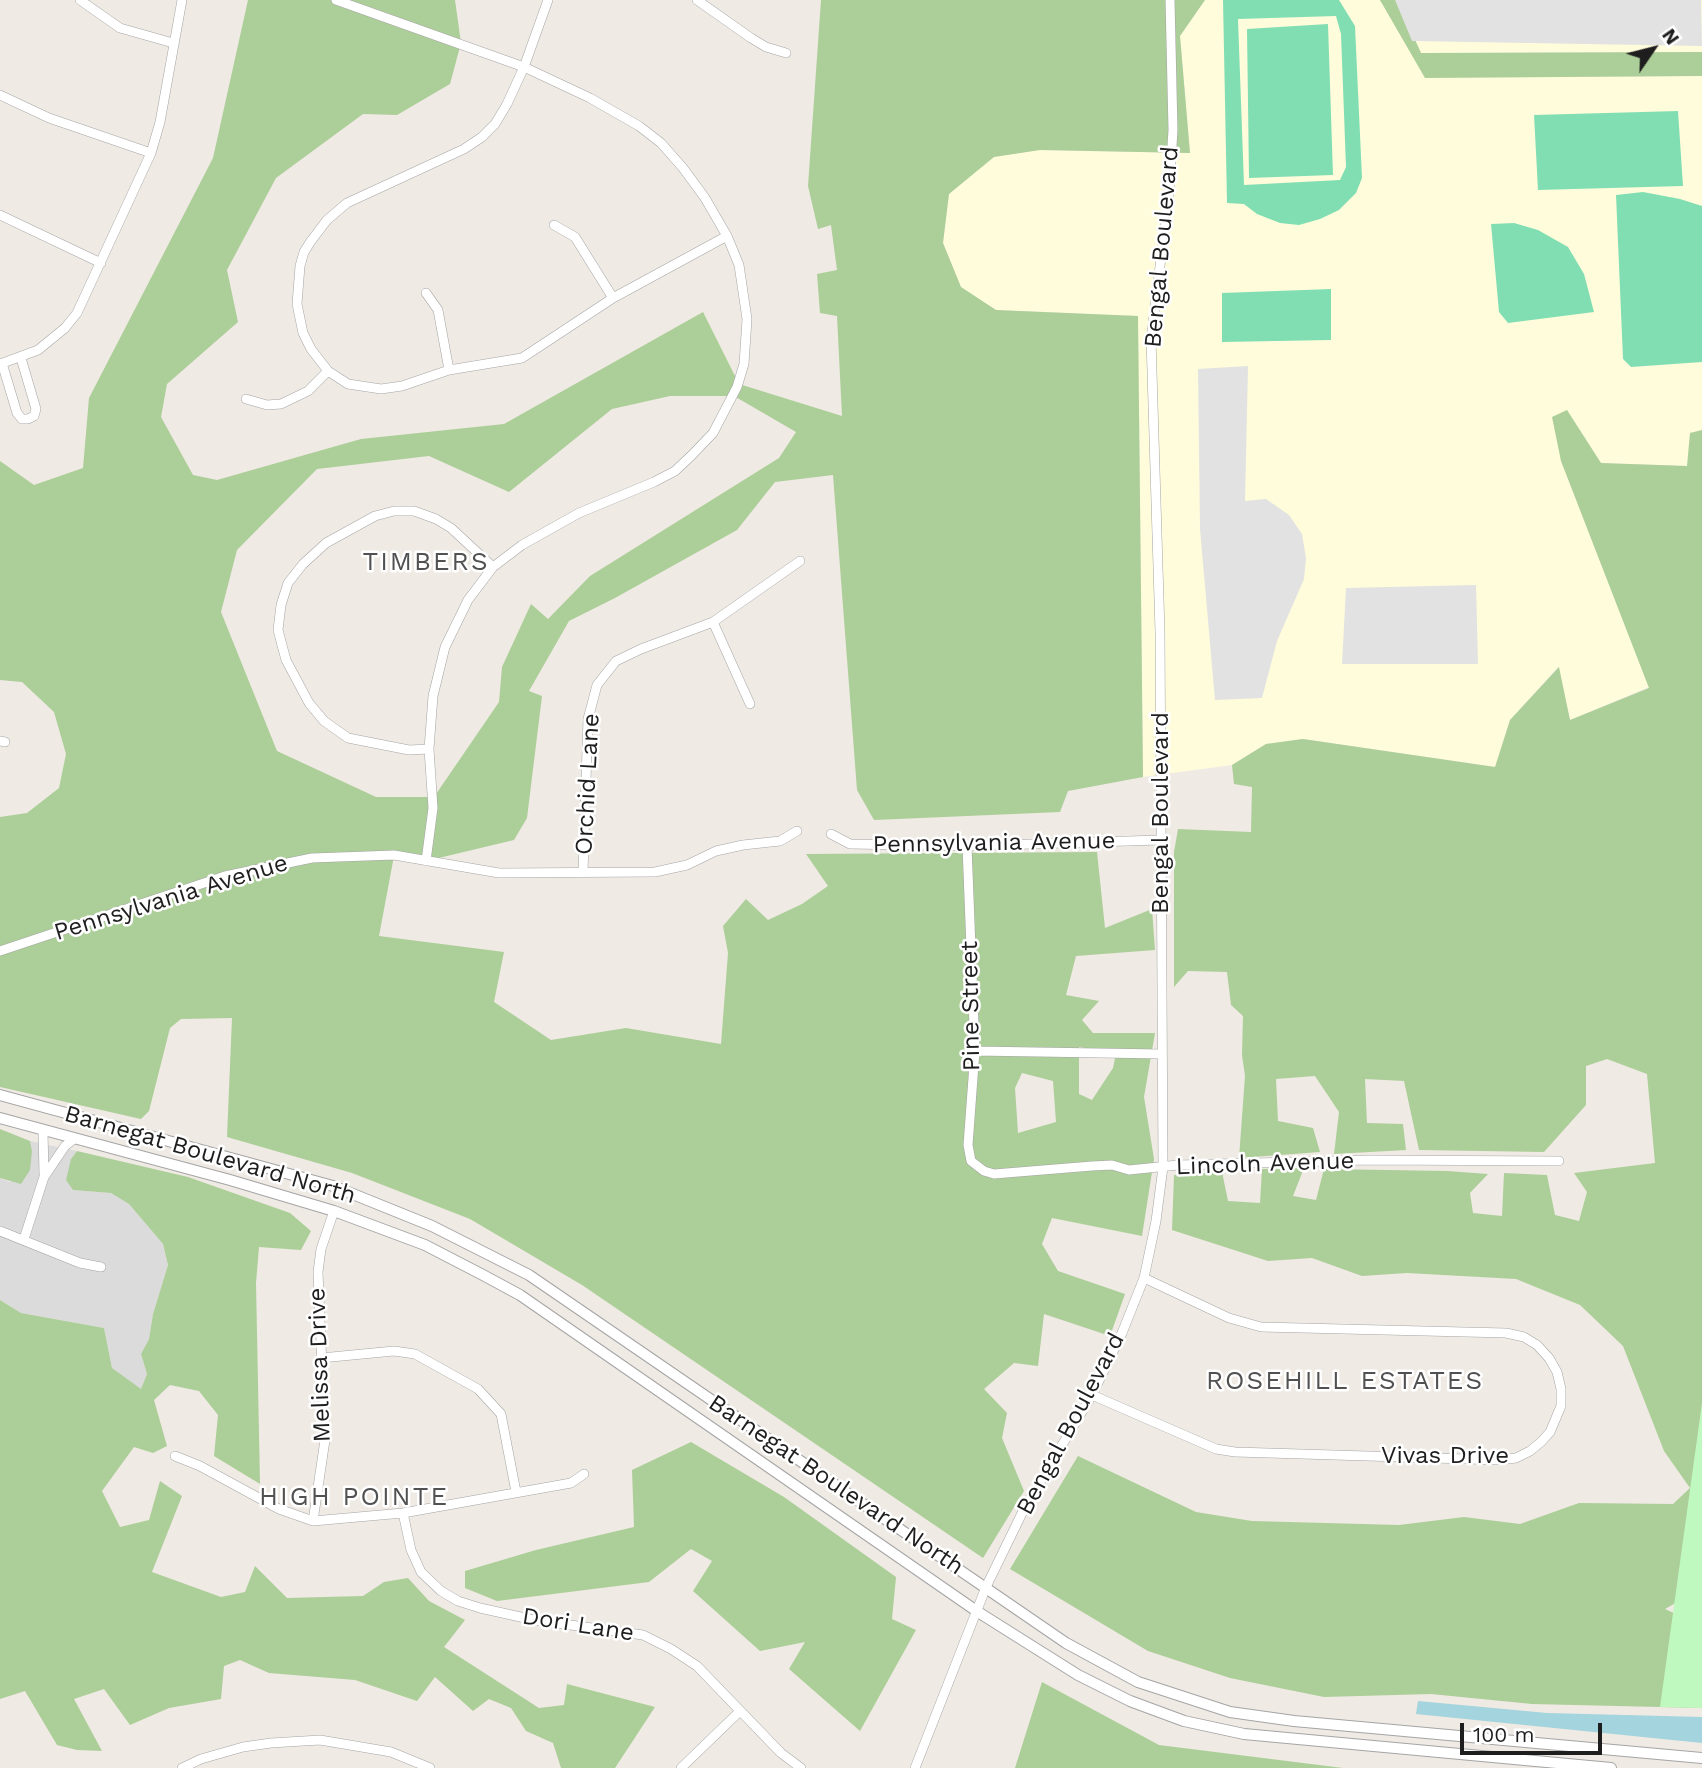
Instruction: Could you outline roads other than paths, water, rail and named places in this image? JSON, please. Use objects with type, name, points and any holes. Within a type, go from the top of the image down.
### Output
[{"type":"street","points":[[80,0],[120,28],[173,43]]},
{"type":"street","points":[[21,358],[36,409],[34,416],[28,419],[22,419],[17,413],[1,364],[21,358],[44,346],[65,328],[77,313],[151,153],[160,122],[182,0]]},
{"type":"street","points":[[336,0],[524,67],[590,98],[639,126],[661,143],[705,198],[727,236],[739,265],[744,289],[747,343],[737,387],[713,433],[675,471],[550,527],[493,567],[468,600],[445,647],[433,696],[429,748],[433,808],[426,861]]},
{"type":"street","points":[[548,0],[524,67],[495,124],[464,149],[348,203],[327,220],[304,252],[297,304],[303,333],[328,372],[348,384],[382,389],[402,386],[449,370],[522,358],[613,298],[727,236]]},
{"type":"street","points":[[697,0],[766,47],[786,52]]},
{"type":"street","name":"Bengal Boulevard","points":[[915,1768],[986,1587],[1025,1507],[1092,1395],[1122,1333],[1144,1278],[1156,1222],[1163,1167],[1160,632],[1151,339],[1169,193],[1173,130],[1170,0]]},
{"type":"street","points":[[0,95],[49,118],[151,153]]},
{"type":"street","points":[[0,215],[100,263]]},
{"type":"street","points":[[554,225],[575,237],[613,298]]},
{"type":"street","points":[[426,293],[438,310],[449,370]]},
{"type":"street","points":[[246,399],[267,405],[281,404],[308,391],[328,372]]},
{"type":"street","points":[[429,748],[409,750],[348,738],[324,721],[303,692],[286,660],[278,630],[281,605],[288,583],[303,564],[327,543],[375,516],[394,511],[414,511],[436,519],[451,528],[493,567]]},
{"type":"street","name":"Orchid Lane","points":[[583,872],[588,719],[597,685],[616,661],[713,622],[800,561]]},
{"type":"street","points":[[713,622],[750,704]]},
{"type":"street","name":"Pennsylvania Avenue","points":[[0,951],[225,876],[312,858],[394,855],[499,873],[655,872],[687,865],[716,851],[780,841],[797,831]]},
{"type":"street","name":"Pennsylvania Avenue","points":[[831,834],[850,844],[967,846],[1160,840]]},
{"type":"street","name":"Pine Street","points":[[967,846],[975,1051],[968,1145],[974,1165]]},
{"type":"street","points":[[975,1051],[1161,1054]]},
{"type":"street","name":"Barnegat Boulevard North","points":[[0,1095],[333,1186],[432,1226],[528,1275],[1066,1643],[1111,1668],[1162,1691],[1230,1712],[1294,1721],[1702,1758]]},
{"type":"street","name":"Barnegat Boulevard North","points":[[0,1118],[334,1211],[425,1245],[520,1295],[978,1612],[1078,1675],[1130,1701],[1184,1721],[1244,1734],[1611,1768]]},
{"type":"street","points":[[43,1131],[44,1177]]},
{"type":"street","points":[[23,1239],[44,1177],[74,1139]]},
{"type":"street","name":"Lincoln Avenue","points":[[974,1165],[994,1174],[1092,1166],[1112,1166],[1129,1170],[1425,1160],[1559,1161]]},
{"type":"street","name":"Melissa Drive","points":[[313,1521],[325,1440],[318,1272],[321,1249],[334,1211]]},
{"type":"street","points":[[0,1231],[79,1263],[101,1267]]},
{"type":"street","name":"Vivas Drive","points":[[1092,1395],[1216,1449],[1236,1452],[1500,1460],[1517,1458],[1530,1451],[1550,1432],[1561,1406],[1558,1372],[1537,1345],[1524,1338],[1506,1333],[1261,1327],[1229,1318],[1144,1278]]},
{"type":"street","points":[[321,1358],[394,1351],[415,1354],[478,1389],[501,1414],[516,1492]]},
{"type":"street","points":[[174,1456],[200,1466],[279,1509],[313,1521],[403,1513],[571,1482],[584,1474]]},
{"type":"street","name":"Dori Lane","points":[[403,1513],[411,1550],[421,1572],[441,1591],[458,1601],[480,1608],[534,1620],[643,1635],[697,1666],[781,1753],[801,1768]]},
{"type":"street","points":[[681,1768],[740,1711]]},
{"type":"street","points":[[182,1768],[201,1759],[243,1747],[271,1742],[320,1740],[390,1752],[430,1768]]},
{"type":"water","points":[[1418,1701],[1547,1713],[1702,1717],[1702,1743],[1416,1714]]},
{"type":"district","name":"TIMBERS","points":[[426,562]]},
{"type":"district","name":"ROSEHILL ESTATES","points":[[1345,1381]]},
{"type":"district","name":"HIGH POINTE","points":[[354,1497]]}]
